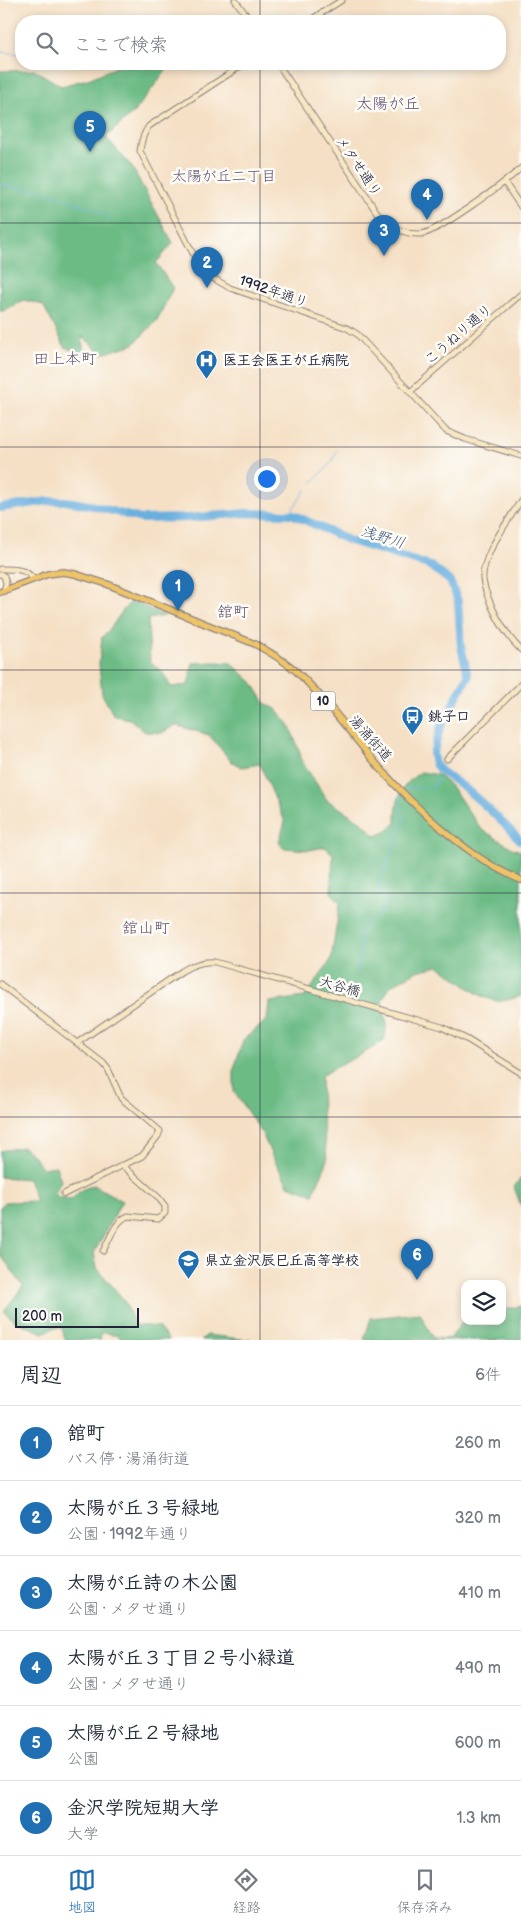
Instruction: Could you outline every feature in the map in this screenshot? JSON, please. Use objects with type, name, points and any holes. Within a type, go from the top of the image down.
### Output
[{"type":"main road","name":"湯涌街道","points":[[2,592],[32,579],[63,572],[96,580],[232,634],[275,655],[307,682],[398,788],[411,800],[472,853],[503,873],[521,880]]},
{"type":"street","points":[[235,0],[246,15]]},
{"type":"street","points":[[318,15],[342,0]]},
{"type":"street","name":"1992年通り","points":[[235,70],[149,126],[143,134],[140,151],[197,262],[206,274],[230,288],[330,322],[357,334],[446,431],[465,439],[521,456]]},
{"type":"street","name":"メタせ通り","points":[[282,70],[382,220],[401,232],[423,234],[440,226],[505,183],[521,168]]},
{"type":"street","points":[[505,183],[521,207]]},
{"type":"street","name":"こうねり通り","points":[[410,392],[521,294]]},
{"type":"street","points":[[521,500],[489,556],[484,568],[483,580],[498,619],[511,641],[521,650]]},
{"type":"street","points":[[0,569],[25,571],[30,574],[32,579]]},
{"type":"street","points":[[0,574],[4,576],[6,583],[2,592]]},
{"type":"street","points":[[447,759],[521,684]]},
{"type":"street","name":"大谷橋","points":[[77,1043],[182,971],[200,963],[215,962],[442,1027],[468,1040],[521,1073]]},
{"type":"street","points":[[0,984],[93,1054],[108,1069],[121,1098],[160,1131],[142,1156],[133,1162],[122,1165],[64,1194]]},
{"type":"street","points":[[103,1251],[124,1217],[158,1219],[165,1212],[164,1206],[158,1197],[122,1165]]},
{"type":"green space","points":[[35,70],[61,86],[88,79],[110,70],[166,70],[134,112],[106,137],[132,167],[173,243],[156,263],[173,288],[157,320],[134,344],[102,354],[82,336],[84,356],[65,347],[43,305],[24,300],[0,311],[0,71]]},
{"type":"green space","points":[[132,601],[165,616],[148,619],[150,662],[162,671],[171,687],[188,685],[193,663],[231,663],[252,682],[265,703],[276,709],[289,724],[301,756],[300,758],[327,800],[363,823],[376,836],[387,831],[396,823],[398,799],[408,782],[421,772],[438,775],[451,786],[481,829],[514,849],[521,851],[521,996],[503,1001],[489,999],[481,996],[439,966],[417,971],[389,987],[382,1001],[387,1024],[384,1040],[321,1076],[322,1115],[327,1159],[313,1194],[288,1185],[262,1133],[234,1092],[234,1069],[243,1040],[267,1020],[269,1002],[305,997],[331,960],[340,903],[331,892],[333,854],[325,847],[309,850],[283,848],[279,842],[285,822],[260,764],[241,767],[231,761],[209,735],[175,725],[162,733],[145,732],[130,719],[114,716],[102,694],[99,664],[102,637]]},
{"type":"green space","points":[[23,1147],[36,1158],[42,1168],[56,1166],[61,1181],[54,1195],[71,1200],[81,1190],[94,1185],[122,1201],[94,1253],[97,1268],[124,1300],[135,1325],[158,1327],[169,1340],[122,1340],[118,1335],[106,1332],[100,1335],[101,1340],[65,1340],[62,1328],[53,1328],[43,1333],[15,1321],[4,1311],[23,1286],[0,1254],[0,1207],[5,1202],[36,1201],[28,1179],[0,1177],[0,1151]]},
{"type":"green space","points":[[521,1178],[521,1206],[514,1187]]},
{"type":"green space","points":[[521,1306],[521,1340],[364,1340],[371,1318],[420,1313],[433,1338],[450,1339],[461,1324],[506,1325],[506,1309]]},
{"type":"green space","points":[[207,1335],[251,1340],[201,1340]]},
{"type":"waterway","points":[[0,52],[15,53]]},
{"type":"waterway","points":[[0,185],[29,189],[57,196],[85,206],[111,219]]},
{"type":"waterway","points":[[312,483],[331,463],[337,451]]},
{"type":"waterway","points":[[292,514],[291,511],[306,490]]},
{"type":"waterway","name":"浅野川","points":[[0,508],[49,501],[66,501],[94,506],[141,519],[189,518],[247,513],[292,514],[350,541],[431,566],[450,581],[458,601],[461,646],[468,676],[441,726],[433,754],[435,764],[442,772],[464,787],[492,812],[521,841]]},
{"type":"waterway","points":[[405,790],[434,787],[437,778],[435,764]]},
{"type":"waterway","points":[[357,974],[364,926],[380,913],[385,904],[378,885],[404,822],[399,801],[400,794]]},
{"type":"place","name":"太陽が丘２号緑地","points":[[90,152]]},
{"type":"place","name":"太陽が丘３丁目２号小緑道","points":[[427,220]]},
{"type":"place","name":"太陽が丘詩の木公園","points":[[384,256]]},
{"type":"place","name":"太陽が丘３号緑地","points":[[207,288]]},
{"type":"place","name":"医王会医王が丘病院","points":[[207,379]]},
{"type":"place","name":"舘町","points":[[178,611]]},
{"type":"place","name":"銚子口","points":[[412,735]]},
{"type":"place","name":"県立金沢辰巳丘高等学校","points":[[189,1279]]},
{"type":"place","name":"金沢学院短期大学","points":[[417,1280]]},
{"type":"district","name":"太陽が丘","points":[[388,103]]},
{"type":"district","name":"太陽が丘二丁目","points":[[224,176]]},
{"type":"district","name":"田上本町","points":[[65,358]]},
{"type":"district","name":"舘町","points":[[233,611]]},
{"type":"district","name":"舘山町","points":[[146,927]]}]
